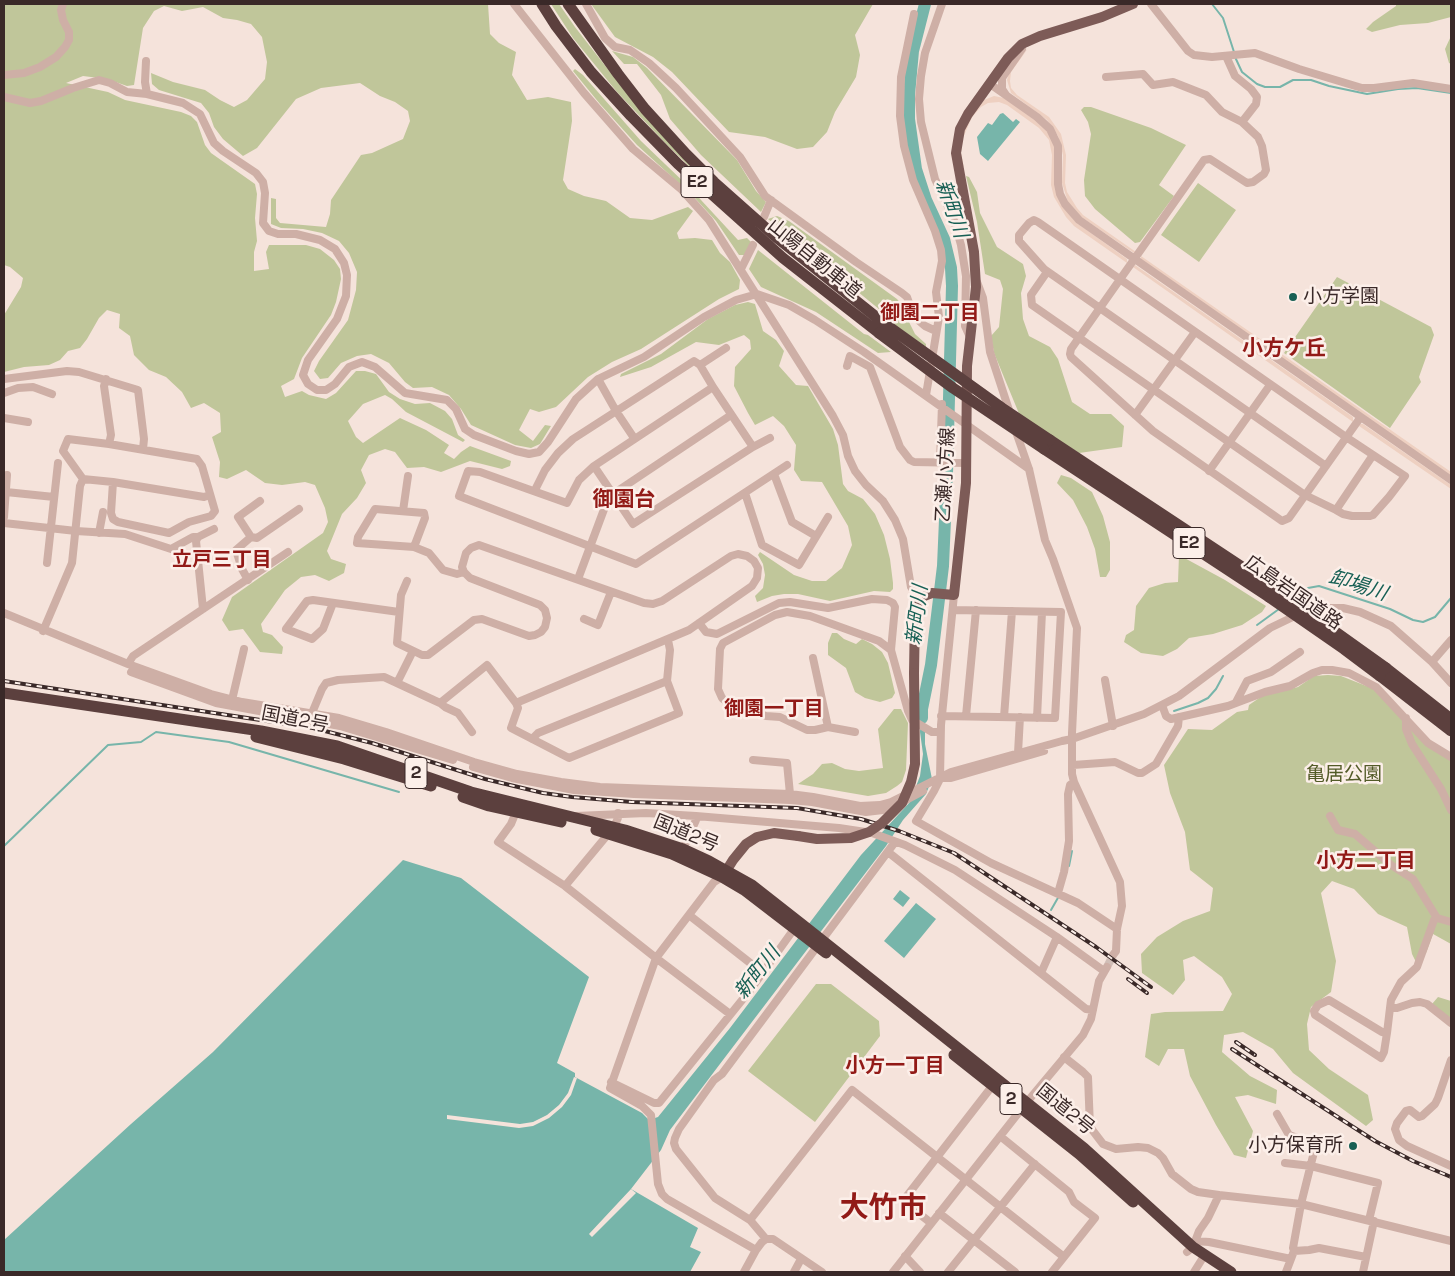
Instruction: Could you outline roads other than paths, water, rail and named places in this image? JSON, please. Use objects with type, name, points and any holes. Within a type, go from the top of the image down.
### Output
[{"type":"highway","name":"山陽自動車道","points":[[542,4],[556,26],[591,72],[630,116],[678,164],[783,258],[882,329],[990,413],[1108,486]]},
{"type":"highway","name":"山陽自動車道","points":[[568,4],[645,108],[714,182],[882,329],[1091,467],[1108,486]]},
{"type":"highway","name":"広島岩国道路","points":[[1108,486],[1271,592],[1344,649],[1383,672],[1450,727]]},
{"type":"highway","name":"国道2号","points":[[4,693],[261,731],[337,746],[470,792],[573,817],[724,873],[752,885],[798,928],[819,942],[1024,1105]]},
{"type":"highway","name":"国道2号","points":[[4,700],[95,711],[256,737],[344,759],[489,806],[611,830],[683,849],[724,873]]},
{"type":"highway","name":"国道2号","points":[[819,942],[993,1085],[1084,1148],[1192,1247],[1200,1264],[1216,1272]]},
{"type":"highway","name":"国道2号","points":[[1200,1264],[1231,1272]]},
{"type":"main road","name":"乙瀬小方線","points":[[952,594],[964,463],[967,365],[976,280],[974,252],[957,162],[957,145],[964,121],[1014,51],[1022,44],[1040,36],[1102,17],[1133,4]]},
{"type":"main road","points":[[724,873],[746,844],[757,837],[774,833],[817,839],[852,838],[869,832],[882,824],[902,803],[908,792],[914,764],[915,613],[917,605],[924,596],[932,593],[952,594]]},
{"type":"street","points":[[4,74],[24,73],[40,67],[56,57],[66,47],[69,40],[69,32],[63,20],[61,10],[63,4]]},
{"type":"street","points":[[514,4],[584,93],[633,149],[682,190],[709,220],[833,416],[843,435],[848,456],[855,471],[882,501],[895,520],[903,540],[911,587],[916,595],[922,599]]},
{"type":"street","points":[[586,4],[605,38],[615,46],[630,50],[649,63],[676,88],[740,157],[761,190],[771,200],[902,293],[907,297],[912,312],[918,320],[936,331]]},
{"type":"street","points":[[942,4],[925,53],[920,76],[919,99],[921,122],[935,178],[953,218],[961,245],[966,276],[965,326],[971,338]]},
{"type":"street","points":[[1151,4],[1188,52],[1203,57],[1255,53],[1299,69],[1362,88],[1413,83],[1451,89]]},
{"type":"street","points":[[914,14],[901,77],[900,116],[904,146],[913,180],[935,231],[941,250],[942,267],[936,292],[939,317],[926,395]]},
{"type":"street","points":[[1009,97],[1002,89],[1005,73],[1028,42],[1040,36]]},
{"type":"street","points":[[1227,56],[1235,76],[1250,88],[1257,97],[1256,104],[1242,122]]},
{"type":"street","points":[[146,61],[145,82],[147,94]]},
{"type":"street","points":[[1106,76],[1144,74],[1153,85],[1175,83],[1206,96],[1222,112],[1242,122],[1255,134],[1261,141],[1266,166],[1265,172],[1253,182],[1247,183],[1206,158],[1070,350],[1071,357],[1153,431],[1281,521],[1288,519],[1360,418]]},
{"type":"street","points":[[4,97],[30,103],[41,102],[73,88],[99,80],[110,83],[127,92],[147,94],[194,108],[200,114],[214,143],[256,173],[264,182],[265,193],[262,223],[269,231],[278,234],[296,234],[320,240],[334,249],[344,263],[348,275],[346,296],[336,319],[308,360],[303,375],[308,384],[317,390],[326,390],[335,384],[349,367],[362,362],[375,367],[405,394],[447,400],[456,409],[465,429],[474,435],[516,451],[529,454],[539,452],[548,442],[576,399],[598,379],[644,357],[704,317],[736,300],[757,294],[789,305],[815,320],[942,405],[1029,469]]},
{"type":"street","points":[[990,84],[1044,122],[1055,137],[1059,155],[1058,184],[1060,194],[1071,213],[1079,220],[1451,480]]},
{"type":"street","points":[[764,217],[771,200]]},
{"type":"street","points":[[1047,272],[1031,294],[1031,303],[1305,495],[1343,514],[1352,516],[1373,515],[1406,476],[1270,385],[1038,222],[1032,220],[1019,236],[1018,241],[1047,272],[1326,466]]},
{"type":"street","points":[[741,269],[753,245]]},
{"type":"street","points":[[976,280],[983,298],[990,352],[1029,469],[1045,540],[1077,628],[1072,739],[1074,782],[1120,882],[1122,906],[1114,955]]},
{"type":"street","points":[[1135,415],[1195,332]]},
{"type":"street","points":[[700,365],[726,348]]},
{"type":"street","points":[[847,366],[850,356],[870,367],[900,447],[906,457],[914,462],[964,463]]},
{"type":"street","points":[[535,490],[545,470],[558,453],[573,439],[694,361],[700,365],[753,446]]},
{"type":"street","points":[[4,379],[67,371],[106,379],[138,390],[144,439],[143,449]]},
{"type":"street","points":[[106,379],[104,386],[111,435],[109,444]]},
{"type":"street","points":[[598,379],[634,438]]},
{"type":"street","points":[[1210,471],[1270,385]]},
{"type":"street","points":[[4,393],[18,388],[33,387],[52,394]]},
{"type":"street","points":[[713,387],[594,466],[579,480],[568,503],[480,472],[468,471],[459,496],[636,564],[787,465]]},
{"type":"street","points":[[941,462],[942,405]]},
{"type":"street","points":[[578,579],[606,504],[613,494],[731,415]]},
{"type":"street","points":[[4,418],[28,422]]},
{"type":"street","points":[[594,466],[633,524],[753,446],[770,438]]},
{"type":"street","points":[[113,482],[110,513],[113,519],[118,522],[169,533],[189,522],[211,516],[215,511],[202,466],[196,459],[143,449],[68,439],[63,451],[83,479],[113,482],[204,497],[210,495]]},
{"type":"street","points":[[1336,510],[1373,455]]},
{"type":"street","points":[[47,563],[58,463]]},
{"type":"street","points":[[4,517],[7,474]]},
{"type":"street","points":[[774,474],[792,522],[816,536]]},
{"type":"street","points":[[403,511],[408,476]]},
{"type":"street","points":[[43,630],[72,563],[80,486],[83,479]]},
{"type":"street","points":[[6,492],[54,496]]},
{"type":"street","points":[[745,493],[762,545],[799,565],[828,517]]},
{"type":"street","points":[[260,501],[238,517],[251,537],[257,538],[299,509]]},
{"type":"street","points":[[414,547],[425,518],[424,513],[375,508],[358,537],[357,543],[414,547],[429,553],[443,570],[457,574],[464,572]]},
{"type":"street","points":[[99,533],[103,512]]},
{"type":"street","points":[[4,522],[76,531],[125,534],[171,549],[193,537],[198,537],[214,529]]},
{"type":"street","points":[[198,537],[196,541],[203,609]]},
{"type":"street","points":[[248,580],[236,550],[251,537]]},
{"type":"street","points":[[407,581],[401,595],[398,612],[397,644],[428,655],[474,620],[482,618],[529,636],[541,632],[545,627],[547,618],[545,610],[540,605],[470,578],[464,572],[462,567],[466,553],[471,548],[479,545],[611,592],[644,603],[653,604],[662,602],[731,556],[738,554],[754,560],[758,568],[757,578],[752,586],[699,623],[668,640],[516,703]]},
{"type":"street","points":[[130,668],[133,656],[288,552]]},
{"type":"street","points":[[584,619],[598,625],[611,592]]},
{"type":"street","points":[[952,594],[953,610],[938,732],[934,791],[916,820],[991,863],[1078,903],[1117,929]]},
{"type":"street","points":[[699,623],[706,632],[717,634],[779,603],[790,602],[828,608],[872,599],[892,602],[895,607],[891,650],[908,711],[912,720],[938,732]]},
{"type":"street","points":[[333,603],[323,629],[312,639],[286,629],[307,601],[313,600],[398,612]]},
{"type":"street","points":[[4,613],[216,703],[340,726],[512,778],[574,790],[626,794],[790,800],[866,812],[893,807],[951,772],[1113,726],[1162,705],[1179,696],[1270,628],[1298,614],[1324,608],[1343,608],[1378,618],[1391,626],[1432,662],[1451,683]]},
{"type":"street","points":[[941,716],[1055,718],[1061,612],[953,610]]},
{"type":"street","points":[[966,716],[976,610]]},
{"type":"street","points":[[1004,717],[1012,611]]},
{"type":"street","points":[[855,732],[828,727],[807,730],[786,718],[766,716],[726,703],[718,689],[722,643],[775,615],[787,612],[810,616],[879,640],[891,650]]},
{"type":"street","points":[[1037,718],[1042,612]]},
{"type":"street","points":[[440,703],[443,698],[487,665],[518,708],[511,728],[569,758],[679,713],[667,681],[670,650],[668,640]]},
{"type":"street","points":[[1432,662],[1451,640]]},
{"type":"street","points":[[232,700],[244,649]]},
{"type":"street","points":[[397,682],[414,651]]},
{"type":"street","points":[[1236,702],[1247,681],[1271,672],[1300,652]]},
{"type":"street","points":[[813,658],[828,727]]},
{"type":"street","points":[[130,668],[232,700],[339,718],[517,774],[561,782],[635,789],[813,796],[860,806],[891,802],[934,782],[1054,748],[1072,739]]},
{"type":"street","points":[[1162,705],[1166,716],[1171,719],[1220,708],[1265,692],[1290,686],[1322,670],[1349,673],[1376,687],[1428,743],[1451,757]]},
{"type":"street","points":[[312,713],[326,683],[338,680],[384,677],[458,713],[472,732]]},
{"type":"street","points":[[1105,680],[1113,726]]},
{"type":"street","points":[[532,740],[538,733],[667,681]]},
{"type":"street","points":[[1073,765],[1114,762],[1138,774],[1156,764],[1178,726],[1179,716]]},
{"type":"street","points":[[1018,753],[1020,717]]},
{"type":"street","points":[[1406,718],[1406,729],[1412,744],[1441,790],[1451,810]]},
{"type":"street","points":[[753,760],[787,763],[790,794]]},
{"type":"street","points":[[1058,893],[1064,872],[1069,841],[1068,794],[1070,785],[1074,782]]},
{"type":"street","points":[[516,812],[511,824],[498,842],[565,886],[730,1014]]},
{"type":"street","points":[[573,817],[618,813],[696,816],[839,828],[872,833],[956,870],[1105,969],[1096,989],[1093,1010],[1088,1026],[893,1272]]},
{"type":"street","points":[[565,886],[611,830],[618,818],[618,813]]},
{"type":"street","points":[[683,849],[696,816]]},
{"type":"street","points":[[1330,816],[1338,830],[1355,834],[1391,865],[1413,879],[1437,918],[1451,922]]},
{"type":"street","points":[[766,1239],[750,1220],[715,1198],[676,1149],[675,1138],[679,1129],[714,1080],[722,1074],[888,852],[893,841]]},
{"type":"street","points":[[888,852],[1086,1009],[1093,1010]]},
{"type":"street","points":[[724,873],[714,882],[656,958],[610,1088],[645,1108],[651,1115],[658,1184],[662,1194],[673,1203],[756,1250]]},
{"type":"street","points":[[689,915],[763,973]]},
{"type":"street","points":[[1387,1033],[1382,1032],[1329,1000],[1318,1005],[1314,1011],[1315,1015],[1381,1058],[1384,1052],[1387,1033],[1391,1000],[1401,982],[1417,967],[1434,920],[1437,918]]},
{"type":"street","points":[[611,1082],[654,1103],[659,1103],[798,928]]},
{"type":"street","points":[[1041,973],[1057,937]]},
{"type":"street","points":[[1390,1008],[1397,1008],[1412,1003],[1427,1004],[1451,1023]]},
{"type":"street","points":[[1064,1057],[1088,1077],[1090,1127],[1103,1144],[1116,1149],[1148,1148],[1163,1158],[1172,1174],[1191,1189],[1218,1195],[1301,1204],[1451,1241]]},
{"type":"street","points":[[1451,1060],[1438,1098],[1434,1104],[1422,1116],[1410,1110],[1406,1111],[1395,1129],[1399,1140],[1407,1146],[1451,1166]]},
{"type":"street","points":[[931,1223],[903,1201],[993,1085]]},
{"type":"street","points":[[750,1220],[852,1090],[1064,1258]]},
{"type":"street","points":[[1277,1114],[1288,1136],[1316,1144],[1301,1204],[1293,1255],[1286,1272]]},
{"type":"street","points":[[1000,1136],[1069,1192],[1074,1202],[1095,1218],[1052,1272]]},
{"type":"street","points":[[948,1272],[1035,1164]]},
{"type":"street","points":[[1285,1164],[1311,1166],[1378,1183],[1363,1272]]},
{"type":"street","points":[[1192,1247],[1218,1195]]},
{"type":"street","points":[[939,1213],[1015,1272]]},
{"type":"street","points":[[744,1272],[756,1250],[766,1239],[773,1239],[822,1272]]},
{"type":"street","points":[[1192,1247],[1209,1242],[1293,1255],[1319,1248],[1366,1257]]},
{"type":"street","points":[[905,1256],[920,1272]]},
{"type":"street","points":[[794,1272],[801,1259]]},
{"type":"water","points":[[1003,113],[1013,122],[1016,119],[1020,122],[988,161],[980,154],[977,137],[988,123],[992,125],[1000,114]]},
{"type":"water","points":[[924,701],[925,744],[932,779],[926,794],[903,820],[886,846],[670,1130],[661,1150],[631,1189],[698,1228],[690,1247],[701,1252],[690,1272],[4,1272],[4,1240],[213,1052],[403,860],[461,878],[589,977],[557,1063],[575,1073],[575,1077],[642,1113],[649,1120],[658,1117],[730,1028],[861,855],[910,802],[920,776],[923,754],[920,732],[921,710]]},
{"type":"water","points":[[900,890],[910,898],[903,907],[893,899]]},
{"type":"water","points":[[916,903],[936,919],[904,958],[884,941]]},
{"type":"waterway","name":"新町川","points":[[922,718],[922,709],[931,665],[943,566],[952,286],[951,268],[944,239],[926,200],[916,169],[909,119],[913,51],[925,4]]},
{"type":"waterway","points":[[1212,4],[1223,18],[1234,52]]},
{"type":"waterway","points":[[1235,57],[1242,72],[1257,84],[1265,87],[1280,87],[1293,80],[1311,80],[1367,94],[1417,88],[1451,93]]},
{"type":"waterway","name":"卸場川","points":[[1295,597],[1308,588],[1319,586],[1423,622],[1435,617],[1451,598]]},
{"type":"waterway","name":"卸場川","points":[[1257,625],[1279,609]]},
{"type":"waterway","name":"卸場川","points":[[1174,711],[1208,698],[1216,689],[1223,676]]},
{"type":"waterway","points":[[4,846],[108,745],[141,742],[156,732],[229,742],[399,792]]},
{"type":"waterway","points":[[1069,866],[1072,851]]},
{"type":"waterway","points":[[1051,910],[1059,896]]},
{"type":"tunnel","points":[[1107,967],[1113,955]]},
{"type":"railway","points":[[4,681],[313,728],[372,743],[485,779],[543,793],[632,802],[797,808],[861,819],[899,831],[954,853],[1096,947],[1151,987]]},
{"type":"railway","points":[[1128,979],[1147,993]]},
{"type":"railway","points":[[1236,1042],[1255,1055]]},
{"type":"railway","points":[[1232,1049],[1375,1141],[1413,1161],[1451,1177]]},
{"type":"place","name":"小方学園","points":[[1293,297]]},
{"type":"place","name":"小方保育所","points":[[1353,1146]]},
{"type":"district","name":"御園二丁目","points":[[930,314]]},
{"type":"district","name":"小方ケ丘","points":[[1284,349]]},
{"type":"district","name":"御園台","points":[[624,500]]},
{"type":"district","name":"立戸三丁目","points":[[222,561]]},
{"type":"district","name":"御園一丁目","points":[[774,710]]},
{"type":"district","name":"小方二丁目","points":[[1366,862]]},
{"type":"district","name":"小方一丁目","points":[[895,1067]]},
{"type":"district","name":"大竹市","points":[[883,1209]]},
{"type":"park label","name":"亀居公園","points":[[1344,775]]}]
